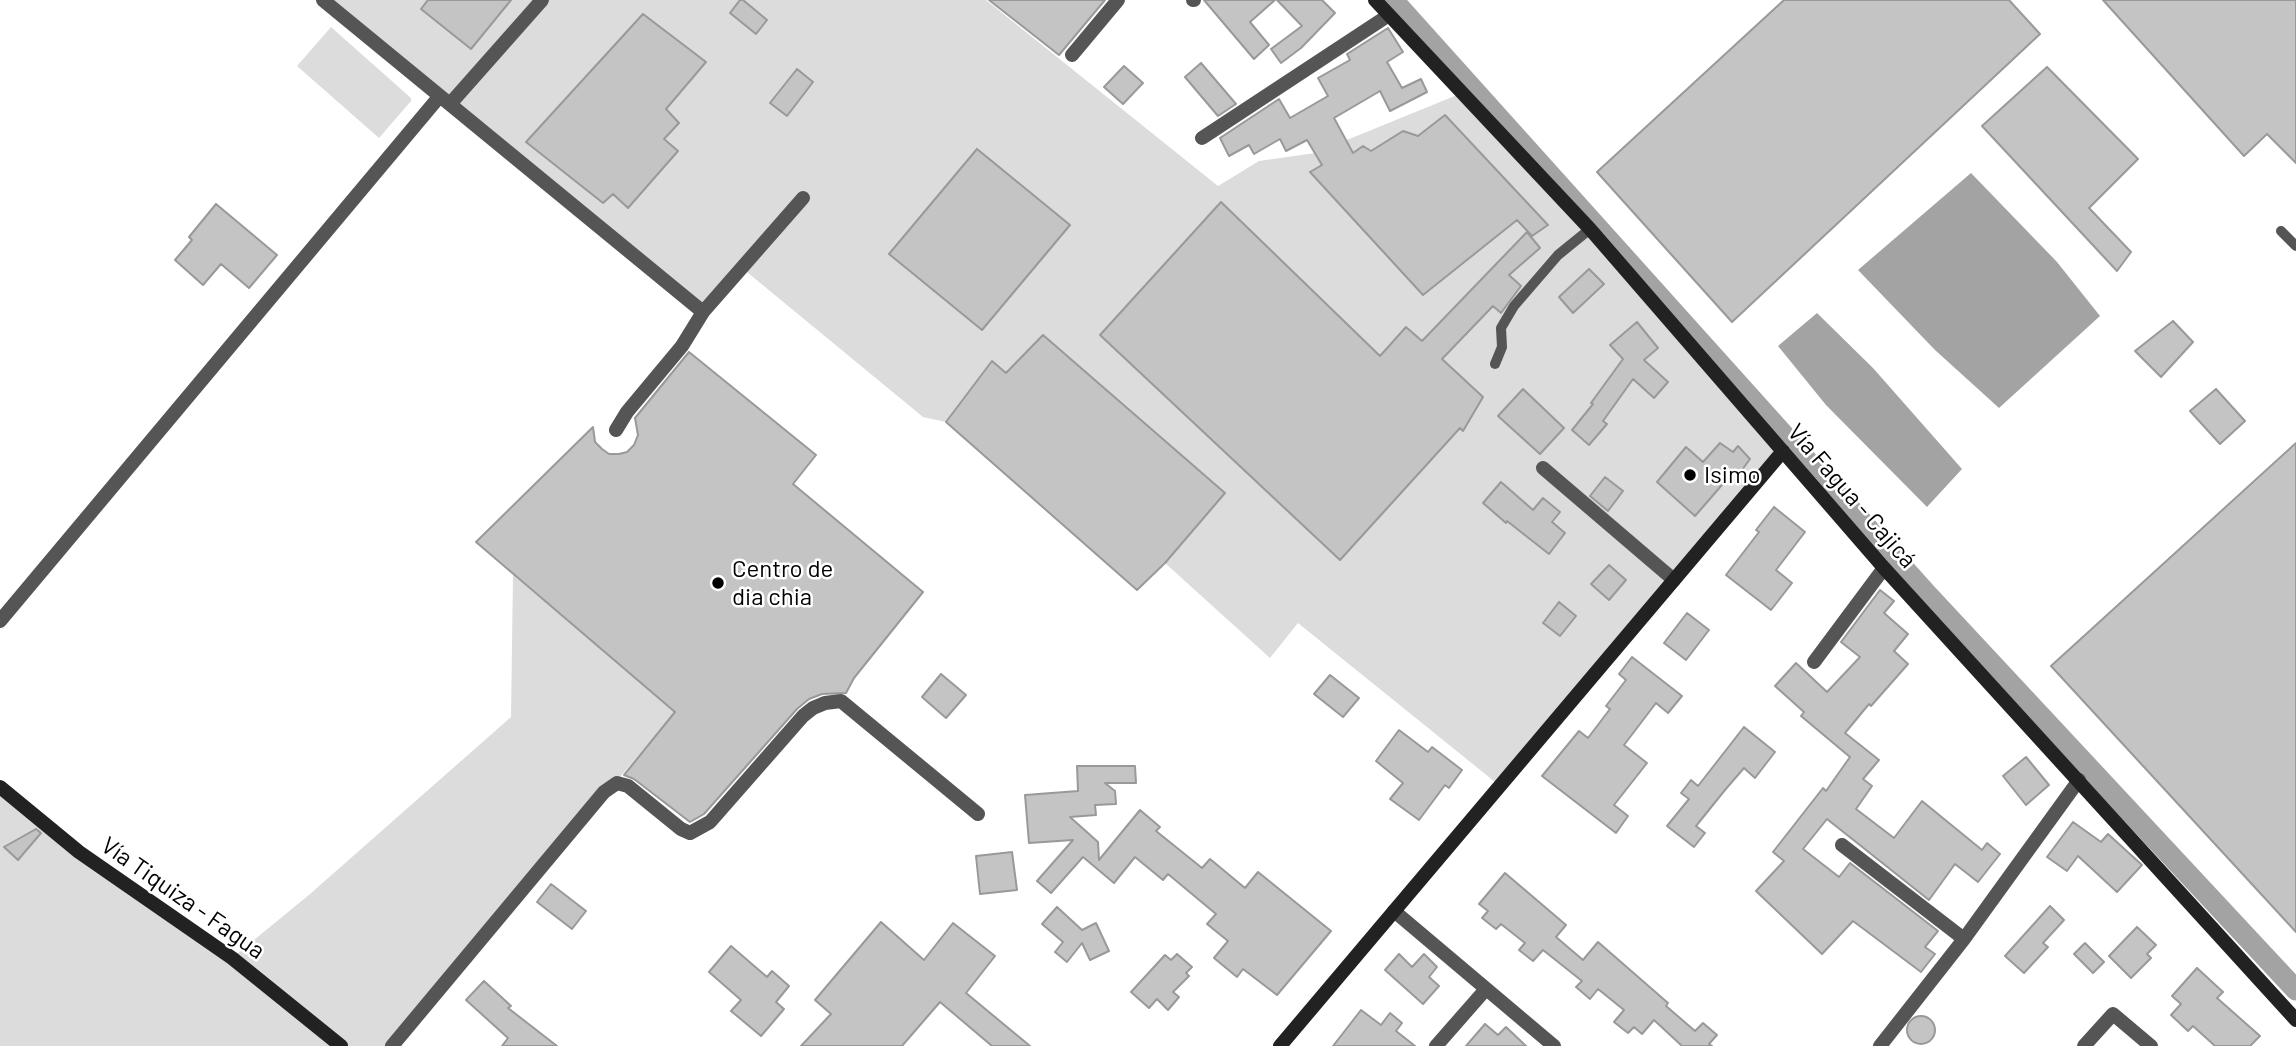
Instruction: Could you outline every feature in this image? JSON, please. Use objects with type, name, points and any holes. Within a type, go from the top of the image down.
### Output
[{"type":"street","points":[[0,621],[444,101],[542,0]]},
{"type":"street","name":"Vía Fagua - Cajicá","points":[[1375,0],[1590,229],[1884,568],[2296,1020]]},
{"type":"street","points":[[1072,55],[1116,1]]},
{"type":"street","points":[[328,2],[444,101],[703,312]]},
{"type":"street","points":[[1202,138],[1389,15]]},
{"type":"street","points":[[616,430],[627,412],[682,346],[703,312],[803,198]]},
{"type":"street","points":[[1280,1046],[1783,451]]},
{"type":"street","points":[[1543,468],[1674,580]]},
{"type":"street","points":[[1814,662],[1884,568]]},
{"type":"street","points":[[392,1046],[604,792],[617,783],[628,786],[681,829],[690,833],[710,822],[803,716],[825,703],[841,701],[978,814]]},
{"type":"street","points":[[1880,1046],[1964,939],[2079,780]]},
{"type":"street","name":"Vía Tiquiza - Fagua","points":[[0,787],[79,852],[232,958],[341,1046]]},
{"type":"street","points":[[1842,845],[1964,939]]},
{"type":"street","points":[[1394,911],[1554,1046]]},
{"type":"street","points":[[1436,1046],[1486,989]]},
{"type":"street","points":[[2084,1046],[2113,1014],[2151,1046]]},
{"type":"lane","points":[[1495,365],[1502,346],[1501,328],[1514,306],[1558,255],[1590,229]]},
{"type":"lane","points":[[2281,231],[2296,246]]},
{"type":"shaded area","points":[[323,0],[986,0],[1218,186],[1259,161],[1315,153],[1462,93],[1783,451],[1500,786],[1298,623],[1270,658],[1165,563],[1137,590],[946,422],[923,417],[742,268],[703,312]]},
{"type":"shaded area","points":[[331,27],[411,98],[379,138],[297,66]]},
{"type":"shaded area","points":[[1971,173],[2057,262],[2100,316],[1999,408],[1935,350],[1858,270]]},
{"type":"shaded area","points":[[1817,313],[1873,368],[1962,469],[1927,507],[1826,405],[1778,346]]},
{"type":"shaded area","points":[[513,575],[675,712],[392,1046],[0,1046],[0,787],[232,958],[310,894],[511,717]]},
{"type":"building","points":[[428,0],[511,0],[471,49],[421,9]]},
{"type":"building","points":[[740,0],[767,20],[756,34],[730,13]]},
{"type":"building","points":[[989,0],[1105,0],[1059,55]]},
{"type":"building","points":[[1204,0],[1275,0],[1250,22],[1269,45],[1254,59]]},
{"type":"building","points":[[1277,0],[1322,0],[1335,13],[1301,48],[1281,63],[1271,49],[1302,26]]},
{"type":"building","points":[[1784,0],[2009,0],[2040,34],[1732,322],[1597,172]]},
{"type":"building","points":[[2103,0],[2296,0],[2296,163],[2267,134],[2244,156]]},
{"type":"building","points":[[643,14],[706,62],[666,109],[679,123],[664,139],[678,151],[628,208],[613,194],[603,203],[526,142]]},
{"type":"building","points":[[1388,28],[1403,52],[1387,62],[1402,88],[1421,79],[1427,92],[1390,111],[1380,91],[1334,118],[1353,153],[1363,146],[1371,151],[1403,131],[1418,136],[1445,115],[1548,225],[1532,236],[1517,220],[1423,295],[1310,172],[1322,165],[1307,140],[1286,151],[1280,139],[1254,154],[1249,145],[1229,156],[1220,138],[1279,99],[1290,118],[1328,96],[1318,78],[1350,60],[1347,54]]},
{"type":"building","points":[[1201,63],[1236,104],[1218,116],[1185,77]]},
{"type":"building","points":[[1124,66],[1143,83],[1123,104],[1104,87]]},
{"type":"building","points":[[2047,67],[2138,159],[2089,208],[2131,252],[2117,271],[1982,126]]},
{"type":"building","points":[[797,69],[813,82],[787,116],[770,103]]},
{"type":"building","points":[[977,149],[1070,225],[982,330],[889,254]]},
{"type":"building","points":[[1221,202],[1380,356],[1406,327],[1422,341],[1527,232],[1540,248],[1509,275],[1521,286],[1501,313],[1493,306],[1442,359],[1483,397],[1463,431],[1460,428],[1340,560],[1100,335]]},
{"type":"building","points":[[216,204],[277,255],[249,288],[221,264],[203,285],[175,260],[192,240],[189,237]]},
{"type":"building","points":[[1589,269],[1604,284],[1573,313],[1559,297]]},
{"type":"building","points":[[2173,321],[2193,342],[2161,377],[2135,351]]},
{"type":"building","points":[[1637,322],[1658,348],[1644,360],[1668,382],[1654,398],[1633,379],[1603,421],[1607,424],[1589,445],[1572,430],[1623,359],[1610,345]]},
{"type":"building","points":[[1043,335],[1225,493],[1165,563],[1137,590],[946,422],[992,361],[1006,373]]},
{"type":"building","name":"Centro de dia chia","points":[[689,352],[816,455],[793,484],[923,592],[854,678],[846,693],[822,694],[809,699],[797,709],[704,814],[690,822],[634,779],[624,775],[675,712],[476,542],[593,427],[595,442],[602,449],[609,454],[627,452],[638,435],[635,418]]},
{"type":"building","points":[[1523,389],[1564,428],[1540,454],[1498,416]]},
{"type":"building","points":[[2216,389],[2245,421],[2220,444],[2190,411]]},
{"type":"building","name":"Isimo","points":[[1720,443],[1733,452],[1738,446],[1750,459],[1739,474],[1735,470],[1695,516],[1657,482],[1686,447],[1703,462]]},
{"type":"building","points":[[2296,443],[2296,932],[2051,666]]},
{"type":"building","points":[[1605,477],[1623,491],[1608,511],[1590,496]]},
{"type":"building","points":[[1501,482],[1533,510],[1543,498],[1560,512],[1552,522],[1565,533],[1549,554],[1483,503]]},
{"type":"building","points":[[1774,507],[1805,532],[1776,570],[1792,583],[1771,610],[1726,575],[1759,532],[1756,530]]},
{"type":"building","points":[[1609,565],[1626,580],[1609,600],[1591,584]]},
{"type":"building","points":[[1880,590],[1894,601],[1884,613],[1908,634],[1894,651],[1908,664],[1845,733],[1879,760],[1863,779],[1872,786],[1856,809],[1894,838],[1922,801],[1982,850],[1987,843],[2000,854],[1978,882],[1955,864],[1929,900],[1827,819],[1803,849],[1839,877],[1850,863],[1938,931],[1925,947],[1935,954],[1921,972],[1853,921],[1822,954],[1756,891],[1784,861],[1773,852],[1823,788],[1826,791],[1850,757],[1801,716],[1804,712],[1775,686],[1796,663],[1827,692],[1860,657],[1841,642]]},
{"type":"building","points":[[1559,602],[1576,616],[1560,636],[1543,623]]},
{"type":"building","points":[[1687,613],[1709,630],[1686,660],[1664,643]]},
{"type":"building","points":[[1632,657],[1682,696],[1668,713],[1656,703],[1624,745],[1647,763],[1614,805],[1628,816],[1616,833],[1542,776],[1579,731],[1588,738],[1610,709],[1606,706],[1626,680],[1619,674]]},
{"type":"building","points":[[941,674],[966,695],[946,718],[922,697]]},
{"type":"building","points":[[1330,675],[1359,698],[1343,717],[1314,694]]},
{"type":"building","points":[[1744,727],[1775,752],[1755,778],[1744,768],[1725,790],[1696,826],[1705,833],[1694,847],[1667,826],[1689,799],[1681,793],[1691,780],[1698,786]]},
{"type":"building","points":[[1399,730],[1428,752],[1432,747],[1462,770],[1449,788],[1445,785],[1419,820],[1390,799],[1403,783],[1376,761]]},
{"type":"building","points":[[2026,757],[2049,785],[2026,805],[2003,776]]},
{"type":"building","points":[[1077,766],[1135,766],[1136,783],[1105,783],[1115,791],[1116,804],[1095,805],[1096,815],[1070,817],[1098,842],[1099,860],[1140,810],[1160,827],[1156,831],[1202,868],[1210,859],[1245,888],[1258,872],[1331,931],[1277,995],[1243,969],[1237,977],[1214,958],[1228,941],[1207,924],[1216,914],[1168,874],[1163,880],[1135,857],[1114,883],[1083,857],[1051,893],[1037,881],[1073,840],[1029,843],[1025,795],[1078,791]]},
{"type":"building","points":[[2073,822],[2101,842],[2108,834],[2142,865],[2117,892],[2078,856],[2067,871],[2047,857]]},
{"type":"building","points":[[36,829],[41,833],[18,860],[4,847]]},
{"type":"building","points":[[1012,852],[1017,890],[980,894],[976,856]]},
{"type":"building","points":[[1505,873],[1566,925],[1556,937],[1583,960],[1598,942],[1668,1003],[1666,1006],[1695,1031],[1703,1023],[1717,1035],[1709,1044],[1712,1046],[1682,1046],[1654,1020],[1642,1034],[1634,1027],[1628,1033],[1614,1022],[1624,1010],[1598,989],[1590,999],[1576,987],[1582,981],[1543,950],[1533,961],[1519,950],[1525,943],[1501,924],[1496,929],[1482,918],[1488,911],[1479,904]]},
{"type":"building","points":[[551,884],[586,911],[572,929],[537,902]]},
{"type":"building","points":[[2050,906],[2064,920],[2043,943],[2048,947],[2024,973],[2005,956]]},
{"type":"building","points":[[1057,907],[1082,930],[1096,923],[1109,951],[1090,960],[1082,943],[1067,962],[1055,952],[1063,942],[1042,924]]},
{"type":"building","points":[[881,922],[924,960],[953,923],[995,956],[966,993],[1030,1046],[992,1046],[940,1002],[902,1046],[801,1046],[831,1014],[815,1000]]},
{"type":"building","points":[[2137,927],[2156,945],[2147,954],[2151,958],[2131,978],[2109,956]]},
{"type":"building","points":[[2085,943],[2104,962],[2093,973],[2074,954]]},
{"type":"building","points":[[731,946],[767,977],[772,971],[789,986],[776,1002],[784,1009],[761,1036],[731,1011],[741,1000],[709,972]]},
{"type":"building","points":[[1177,954],[1192,967],[1186,973],[1189,976],[1173,992],[1179,997],[1168,1010],[1157,999],[1149,1008],[1131,992],[1165,955],[1171,960]]},
{"type":"building","points":[[1399,954],[1412,967],[1424,954],[1437,967],[1429,977],[1439,986],[1423,1004],[1385,970]]},
{"type":"building","points":[[2197,968],[2223,992],[2217,998],[2260,1036],[2250,1046],[2215,1046],[2193,1026],[2188,1031],[2171,1015],[2181,1004],[2172,996]]},
{"type":"building","points":[[484,981],[511,1006],[508,1008],[557,1046],[502,1046],[508,1038],[466,1000]]},
{"type":"building","points":[[1361,1010],[1381,1025],[1390,1013],[1402,1023],[1396,1031],[1415,1046],[1333,1046]]},
{"type":"building","points":[[1921,1016],[1931,1020],[1935,1030],[1931,1040],[1921,1044],[1911,1040],[1907,1030],[1911,1020]]},
{"type":"building","points":[[1485,1024],[1498,1035],[1506,1027],[1526,1046],[1466,1046]]},
{"type":"waterway","points":[[1393,0],[1927,594],[2296,990]]},
{"type":"place","name":"Isimo","points":[[1690,475]]},
{"type":"place","name":"Centro de dia chia","points":[[718,583]]}]
